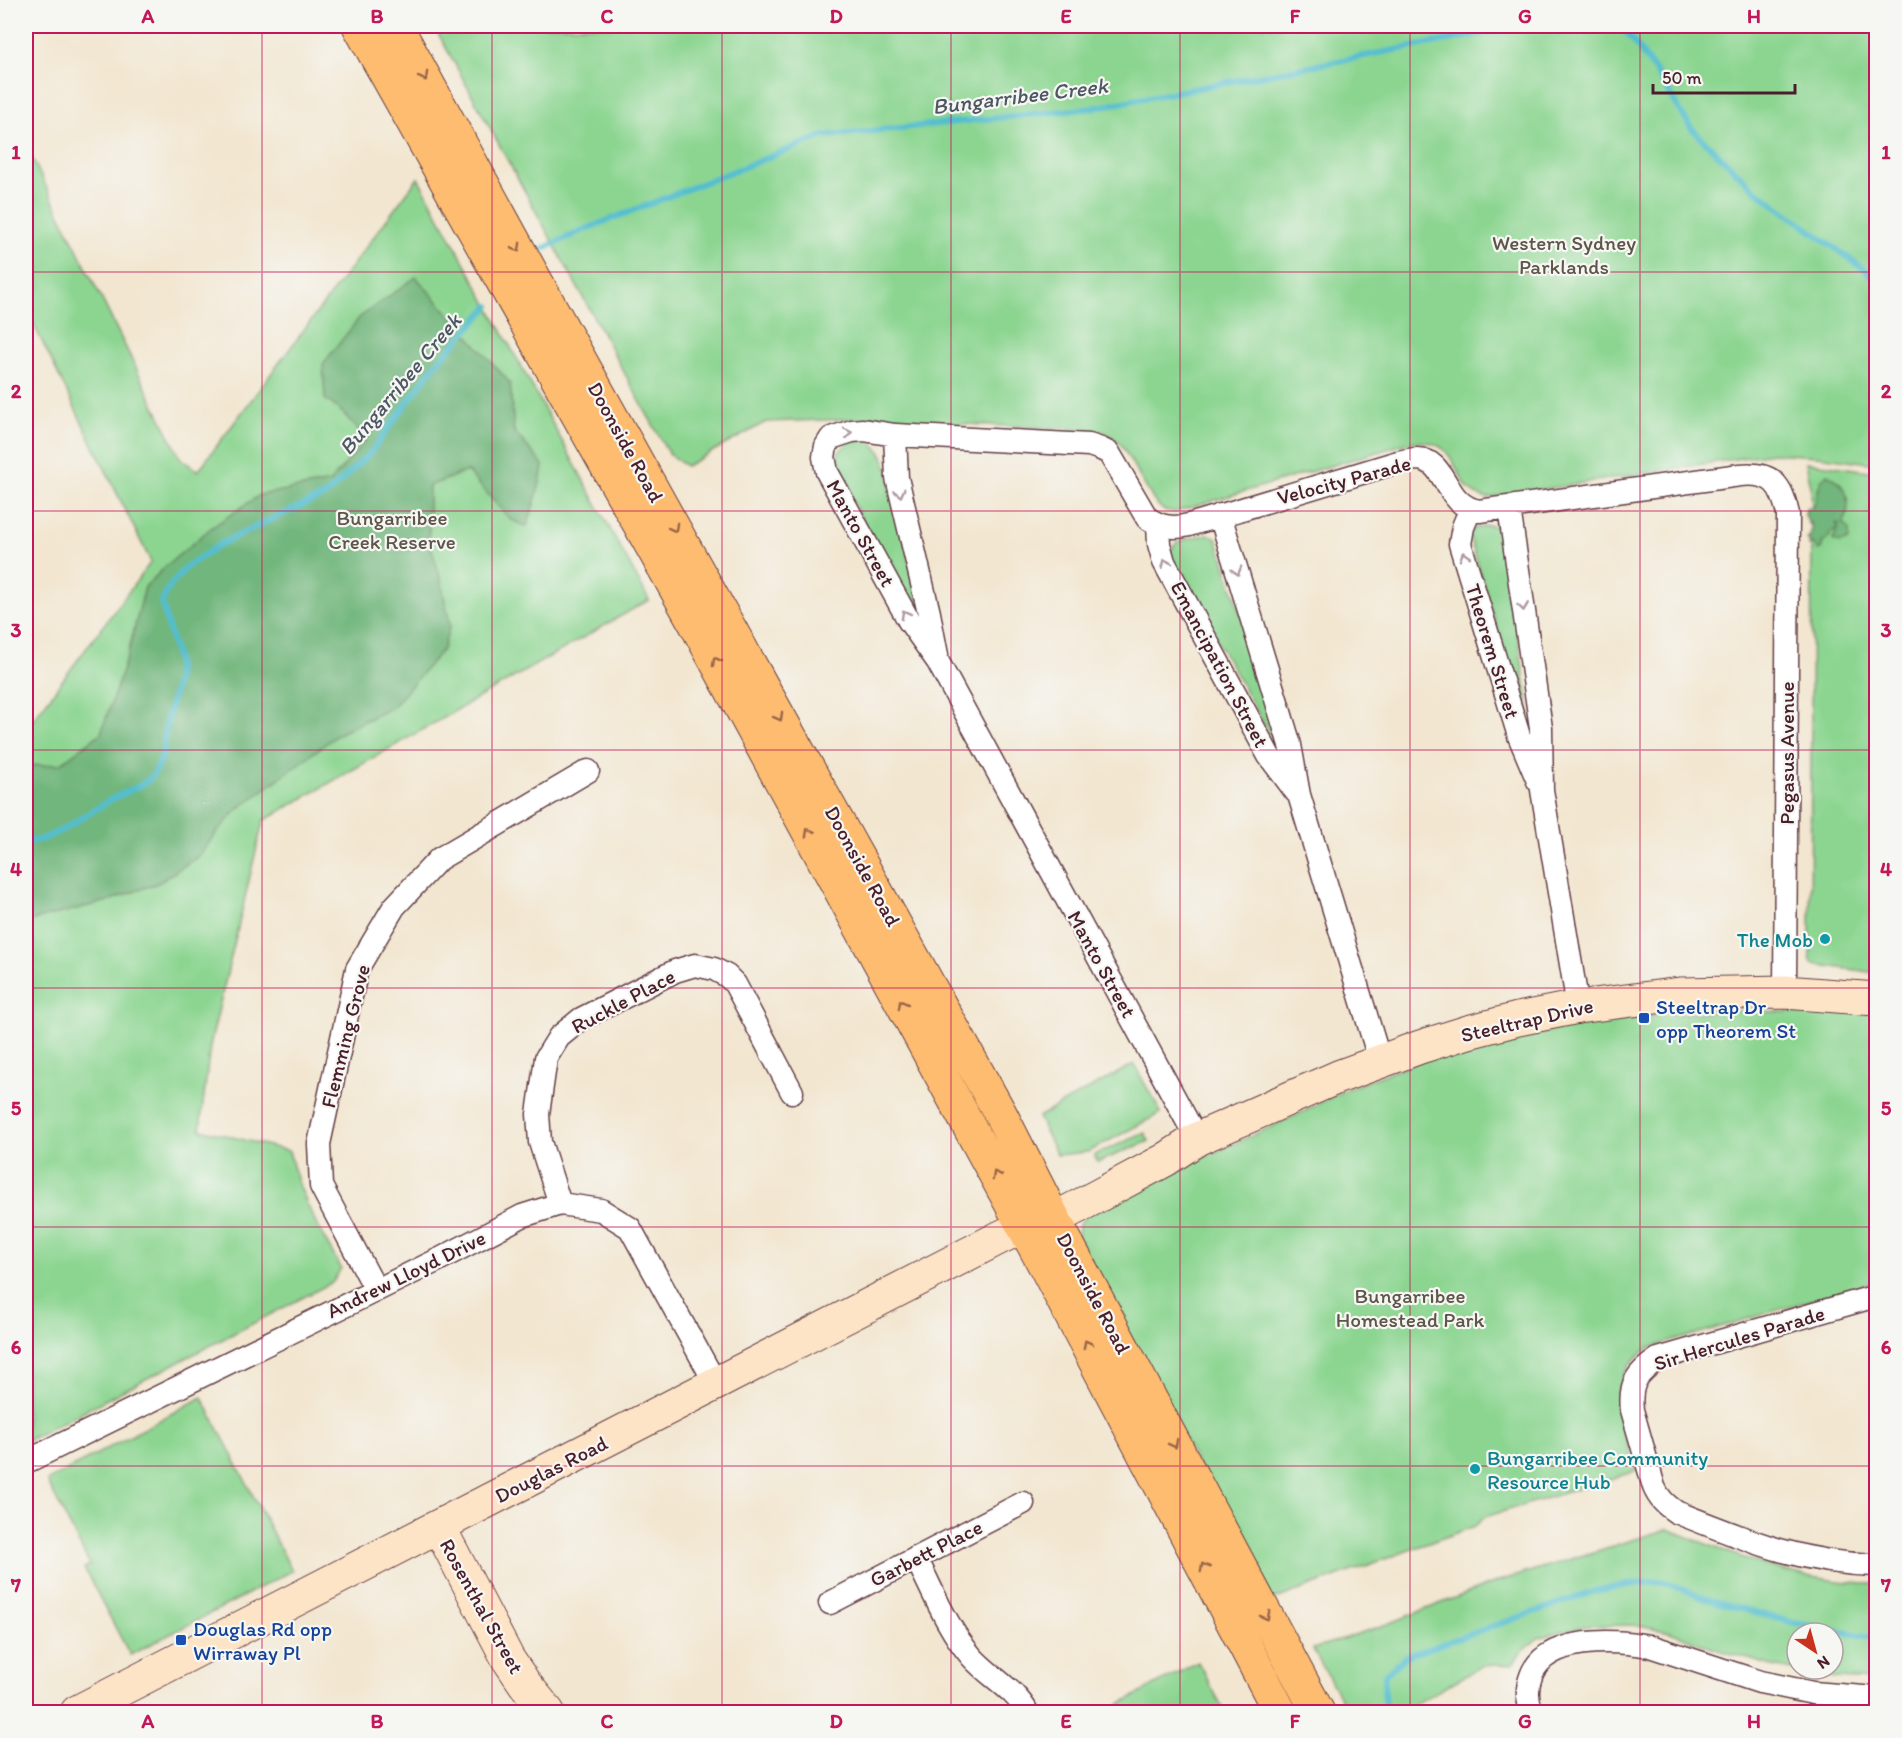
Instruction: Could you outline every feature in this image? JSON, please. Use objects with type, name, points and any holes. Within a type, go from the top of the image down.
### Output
[{"type":"main road","name":"Doonside Road","points":[[359,26],[695,623],[1040,1215],[1318,1713]]},
{"type":"main road","name":"Doonside Road","points":[[396,26],[537,284],[1000,1113],[1120,1406],[1280,1713]]},
{"type":"street","name":"Manto Street","points":[[938,662],[897,478],[896,435],[863,430],[831,438],[826,446],[824,457],[827,472],[909,621],[938,662],[1197,1139]]},
{"type":"street","points":[[896,435],[1089,445],[1101,449],[1109,453],[1147,518],[1158,524]]},
{"type":"street","name":"Velocity Parade","points":[[1158,524],[1173,528],[1180,527],[1398,462],[1418,459],[1435,465],[1453,496],[1470,510]]},
{"type":"street","name":"Pegasus Avenue","points":[[1509,508],[1754,474],[1763,475],[1776,483],[1783,495],[1788,514],[1785,992]]},
{"type":"street","points":[[1470,510],[1509,508]]},
{"type":"street","name":"Theorem Street","points":[[1509,508],[1541,728],[1542,790],[1578,1007]]},
{"type":"street","name":"Theorem Street","points":[[1470,510],[1460,544],[1519,736],[1542,790]]},
{"type":"street","name":"Emancipation Street","points":[[1220,515],[1290,745],[1299,795],[1380,1061]]},
{"type":"street","name":"Emancipation Street","points":[[1158,524],[1159,544],[1164,562],[1269,756],[1299,795]]},
{"type":"street","name":"Flemming Grove","points":[[376,1290],[321,1186],[319,1144],[357,969],[394,907],[439,860],[588,771]]},
{"type":"street","name":"Ruckle Place","points":[[560,1204],[540,1142],[538,1114],[546,1058],[559,1037],[581,1019],[675,972],[694,965],[714,969],[727,976],[735,984],[792,1092]]},
{"type":"street","name":"Steeltrap Drive","points":[[1040,1215],[1165,1160],[1197,1139],[1338,1077],[1468,1032],[1518,1019],[1578,1007],[1680,994],[1785,992],[1876,999]]},
{"type":"street","name":"Andrew Lloyd Drive","points":[[26,1462],[440,1259],[522,1216],[560,1204],[601,1210],[630,1228],[716,1383]]},
{"type":"street","name":"Douglas Road","points":[[77,1713],[1040,1215]]},
{"type":"street","name":"Sir Hercules Parade","points":[[1876,1296],[1658,1359],[1644,1368],[1637,1376],[1631,1392],[1631,1401],[1654,1487],[1666,1506],[1758,1545],[1828,1562],[1876,1565]]},
{"type":"street","name":"Garbett Place","points":[[830,1603],[1023,1503]]},
{"type":"street","name":"Rosenthal Street","points":[[439,1527],[508,1659],[545,1712]]},
{"type":"street","points":[[916,1558],[964,1647],[984,1670],[1016,1697],[1027,1713]]},
{"type":"street","points":[[1532,1713],[1527,1699],[1528,1683],[1534,1667],[1541,1659],[1562,1648],[1605,1643],[1650,1646],[1760,1682],[1812,1703],[1876,1698]]},
{"type":"green space","name":"Western Sydney Parklands","points":[[434,26],[1876,26],[1876,464],[1818,456],[1772,453],[1488,498],[1475,494],[1466,486],[1449,456],[1441,447],[1429,442],[1411,442],[1175,512],[1163,510],[1154,501],[1122,446],[1110,435],[1095,430],[854,419],[766,422],[686,466],[669,454]]},
{"type":"green space","name":"Bungarribee Creek Reserve","points":[[26,146],[181,459],[198,471],[418,178],[649,600],[263,821],[210,1046],[200,1129],[289,1151],[304,1198],[341,1268],[333,1282],[26,1441],[26,729],[151,562],[26,309]]},
{"type":"green space","points":[[416,277],[510,383],[514,431],[543,465],[539,488],[527,527],[511,520],[467,471],[429,486],[429,540],[440,577],[450,625],[443,649],[393,707],[340,733],[238,809],[199,856],[158,883],[108,901],[26,922],[26,766],[60,764],[101,733],[128,654],[145,587],[167,565],[211,528],[260,495],[330,482],[367,439],[340,410],[325,399],[323,364],[360,317]]},
{"type":"green space","points":[[851,441],[873,444],[880,451],[886,464],[922,612],[917,618],[840,479],[837,466],[838,453]]},
{"type":"green space","points":[[1806,462],[1876,472],[1876,973],[1812,964],[1810,956],[1812,515],[1811,487]]},
{"type":"green space","points":[[1828,474],[1841,484],[1846,492],[1848,509],[1843,523],[1849,529],[1849,540],[1839,543],[1833,540],[1839,524],[1836,523],[1837,528],[1818,550],[1814,545],[1809,546],[1810,542],[1807,539],[1811,534],[1811,523],[1809,524],[1805,512],[1807,508],[1813,507],[1819,485]]},
{"type":"green space","points":[[1488,525],[1495,526],[1503,532],[1532,731],[1528,731],[1469,535],[1473,529]]},
{"type":"green space","points":[[1208,534],[1217,539],[1283,748],[1280,752],[1172,562],[1171,550],[1177,542]]},
{"type":"green space","name":"Bungarribee Homestead Park","points":[[1820,1004],[1876,1010],[1876,1281],[1649,1348],[1634,1361],[1624,1374],[1619,1389],[1621,1420],[1636,1471],[1485,1517],[1475,1526],[1270,1601],[1078,1238],[1079,1224],[1091,1209],[1301,1113],[1347,1089],[1459,1046],[1469,1051],[1570,1026],[1643,1016],[1723,1011],[1811,1012]]},
{"type":"green space","points":[[1134,1064],[1161,1113],[1088,1152],[1057,1155],[1038,1117]]},
{"type":"green space","points":[[1145,1133],[1149,1141],[1098,1162],[1094,1155]]},
{"type":"green space","points":[[202,1397],[292,1571],[130,1655],[84,1568],[90,1565],[47,1481]]},
{"type":"green space","points":[[1668,1529],[1744,1558],[1796,1573],[1822,1579],[1876,1583],[1876,1680],[1845,1678],[1845,1621],[1785,1621],[1785,1668],[1712,1648],[1670,1632],[1633,1625],[1584,1626],[1538,1638],[1519,1655],[1513,1664],[1482,1666],[1406,1709],[1407,1712],[1348,1712],[1313,1649],[1393,1622],[1496,1582]]},
{"type":"green space","points":[[1198,1662],[1225,1712],[1105,1712]]},
{"type":"waterway","name":"Bungarribee Creek","points":[[540,250],[588,228],[823,136],[1092,108],[1521,26]]},
{"type":"waterway","name":"Bungarribee Creek","points":[[1622,26],[1656,72],[1691,128],[1755,190],[1876,278]]},
{"type":"waterway","name":"Bungarribee Creek","points":[[26,843],[45,838],[64,829],[110,800],[141,785],[151,778],[158,767],[177,678],[177,660],[162,603],[166,592],[186,567],[219,545],[326,495],[371,452],[435,365],[489,306]]},
{"type":"waterway","points":[[1386,1712],[1385,1674],[1407,1656],[1598,1590],[1628,1585],[1660,1581],[1714,1601],[1790,1622],[1876,1638]]},
{"type":"place","name":"The Mob","points":[[1825,939]]},
{"type":"place","name":"Steeltrap Dr opp Theorem St","points":[[1644,1018]]},
{"type":"place","name":"Bungarribee Community Resource Hub","points":[[1475,1469]]},
{"type":"place","name":"Douglas Rd opp Wirraway Pl","points":[[181,1640]]}]
